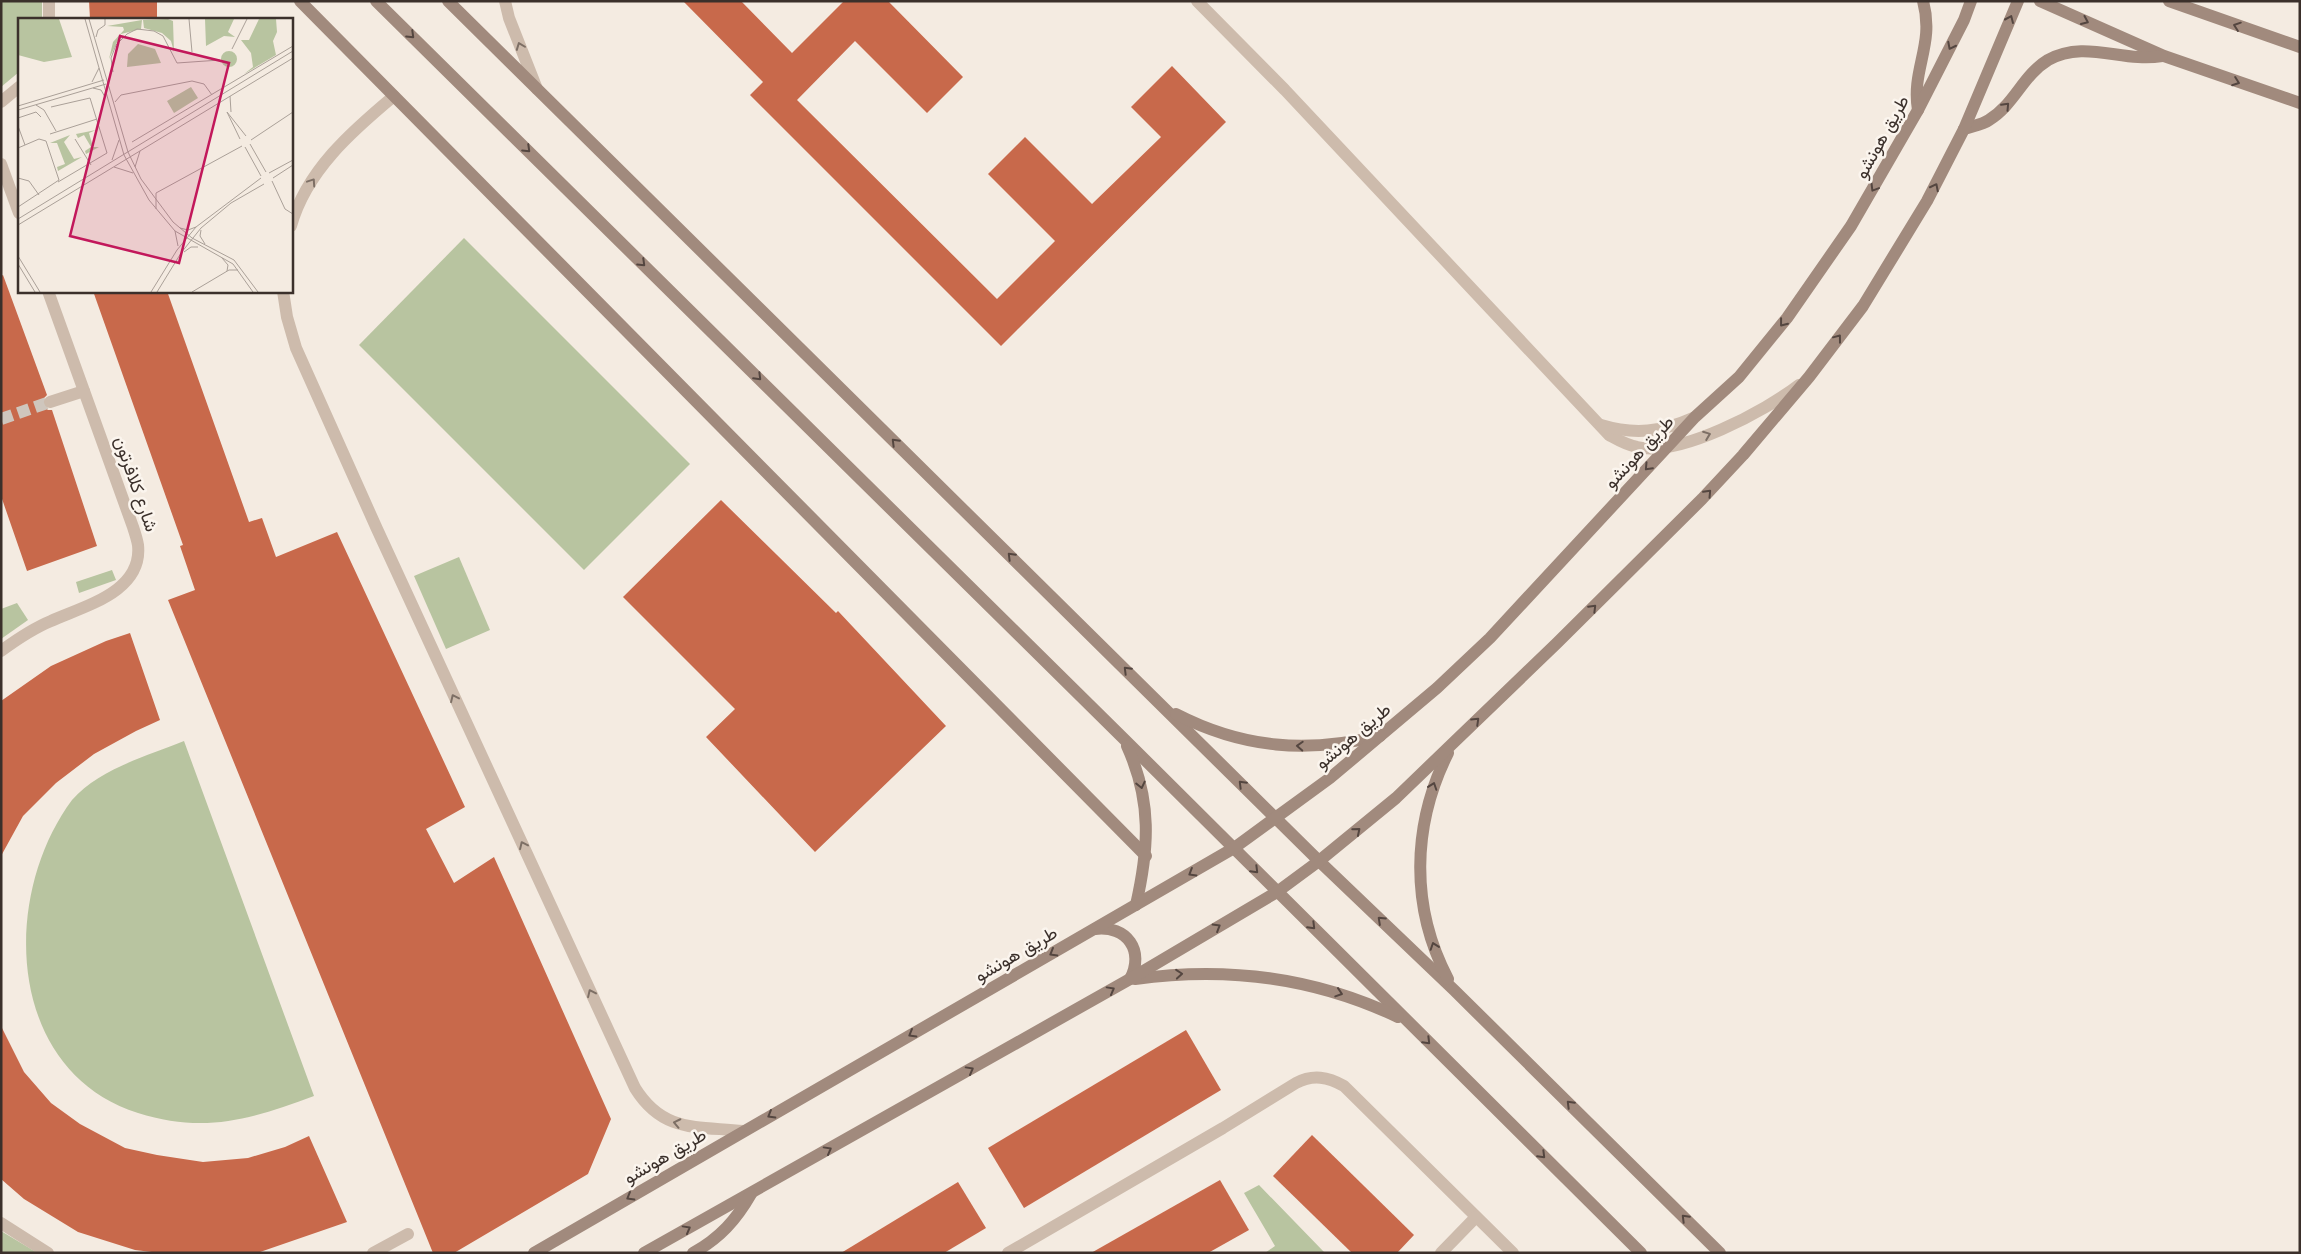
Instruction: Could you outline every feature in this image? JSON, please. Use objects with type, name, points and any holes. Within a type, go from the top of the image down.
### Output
[{"type":"street","points":[[49,1],[49,18]]},
{"type":"street","points":[[300,1],[1146,856]]},
{"type":"street","points":[[376,1],[1642,1253]]},
{"type":"street","points":[[448,1],[1166,708],[1319,862],[1454,990],[1720,1253]]},
{"type":"street","points":[[506,1],[510,18],[537,89]]},
{"type":"street","points":[[1197,1],[1292,97],[1597,424],[1622,443],[1638,448],[1653,449],[1699,438],[1757,413],[1809,377]]},
{"type":"street","points":[[1918,110],[1916,87],[1926,45],[1928,27],[1923,1]]},
{"type":"street","name":"طريق هونشو","points":[[539,1252],[743,1131],[1234,848],[1277,819],[1382,736],[1437,688],[1490,638],[1695,417],[1733,382],[1764,348],[1820,273],[1874,187],[1918,110],[1964,20],[1971,1]]},
{"type":"street","points":[[644,1253],[1130,979],[1277,892],[1319,862],[1396,798],[1702,500],[1760,436],[1809,377],[1863,306],[1928,201],[1964,129],[2018,1]]},
{"type":"street","points":[[2040,1],[2164,56],[2300,103]]},
{"type":"street","points":[[2169,1],[2300,47]]},
{"type":"street","points":[[1964,129],[1987,122],[2000,113],[2035,70],[2049,60],[2069,52],[2097,50],[2139,57],[2164,56]]},
{"type":"street","points":[[1,102],[18,88]]},
{"type":"street","points":[[292,224],[308,186],[333,152],[394,96]]},
{"type":"street","points":[[1,164],[18,210]]},
{"type":"street","name":"شارع كلافرتون","points":[[1,651],[48,622],[113,593],[124,584],[132,573],[137,560],[138,546],[133,526],[48,292]]},
{"type":"street","points":[[283,292],[286,318],[296,348],[380,536],[635,1088],[644,1103],[656,1115],[672,1123],[743,1131]]},
{"type":"street","points":[[50,402],[84,391]]},
{"type":"street","points":[[1597,424],[1616,430],[1657,431],[1677,426],[1695,417]]},
{"type":"street","points":[[1166,708],[1234,738],[1271,745],[1308,747],[1346,744],[1382,736]]},
{"type":"street","points":[[1124,739],[1134,761],[1146,808],[1146,856],[1136,905]]},
{"type":"street","points":[[1452,744],[1438,772],[1428,803],[1421,835],[1419,867],[1428,931],[1439,961],[1454,990]]},
{"type":"street","points":[[1095,929],[1115,930],[1130,942],[1136,961],[1135,971],[1130,979]]},
{"type":"street","points":[[1130,979],[1216,972],[1272,977],[1337,992],[1407,1021]]},
{"type":"street","points":[[1008,1253],[1223,1128],[1296,1083],[1305,1078],[1315,1077],[1330,1080],[1344,1086],[1513,1253]]},
{"type":"street","points":[[693,1253],[713,1242],[729,1227],[751,1194]]},
{"type":"street","points":[[1441,1253],[1476,1217]]},
{"type":"street","points":[[1,1223],[48,1253]]},
{"type":"street","points":[[372,1253],[408,1234]]},
{"type":"green space","points":[[1,1],[42,1],[42,18],[18,18],[18,73],[1,87]]},
{"type":"green space","points":[[464,238],[690,464],[584,570],[359,345]]},
{"type":"green space","points":[[459,557],[490,630],[446,649],[414,576]]},
{"type":"green space","points":[[112,570],[116,580],[79,593],[76,582]]},
{"type":"green space","points":[[17,603],[28,620],[1,639],[1,609]]},
{"type":"green space","points":[[184,741],[314,1096],[249,1117],[207,1123],[162,1119],[138,1113],[94,1091],[62,1060],[40,1021],[28,977],[26,931],[33,884],[49,840],[72,800],[96,780],[124,764]]},
{"type":"green space","points":[[1259,1185],[1325,1253],[1265,1253],[1275,1246],[1244,1193]]},
{"type":"green space","points":[[1,1231],[36,1252],[36,1253],[1,1253]]},
{"type":"building","points":[[89,1],[157,1],[157,18],[90,18]]},
{"type":"building","points":[[683,1],[741,1],[792,53],[844,1],[888,1],[963,77],[927,113],[855,41],[797,100],[997,299],[1055,241],[988,174],[1025,137],[1092,204],[1161,137],[1131,107],[1172,66],[1226,122],[1001,346],[750,95],[763,82]]},
{"type":"building","points":[[3,275],[47,395],[42,400],[42,405],[48,410],[52,410],[97,546],[27,571],[1,496],[1,276]]},
{"type":"building","points":[[93,292],[167,292],[249,522],[262,518],[276,557],[337,532],[465,807],[426,829],[454,883],[494,857],[611,1119],[588,1174],[454,1253],[433,1253],[168,600],[195,590],[180,546],[183,545]]},
{"type":"building","points":[[721,500],[836,613],[838,611],[946,726],[815,852],[706,737],[735,709],[623,597]]},
{"type":"building","points":[[130,633],[160,720],[94,754],[56,783],[23,816],[1,856],[1,701],[51,666],[106,641]]},
{"type":"building","points":[[1,1026],[24,1072],[51,1103],[80,1124],[125,1148],[203,1162],[248,1158],[285,1147],[309,1136],[347,1222],[253,1253],[160,1253],[135,1250],[78,1232],[24,1199],[1,1179]]},
{"type":"building","points":[[1186,1030],[1221,1090],[1024,1208],[988,1148]]},
{"type":"building","points":[[1312,1135],[1414,1235],[1397,1253],[1352,1253],[1273,1176]]},
{"type":"building","points":[[1220,1180],[1249,1230],[1208,1253],[1091,1253]]},
{"type":"building","points":[[958,1182],[986,1228],[944,1253],[841,1253]]},
{"type":"tunnel","points":[[1,419],[50,402]]}]
